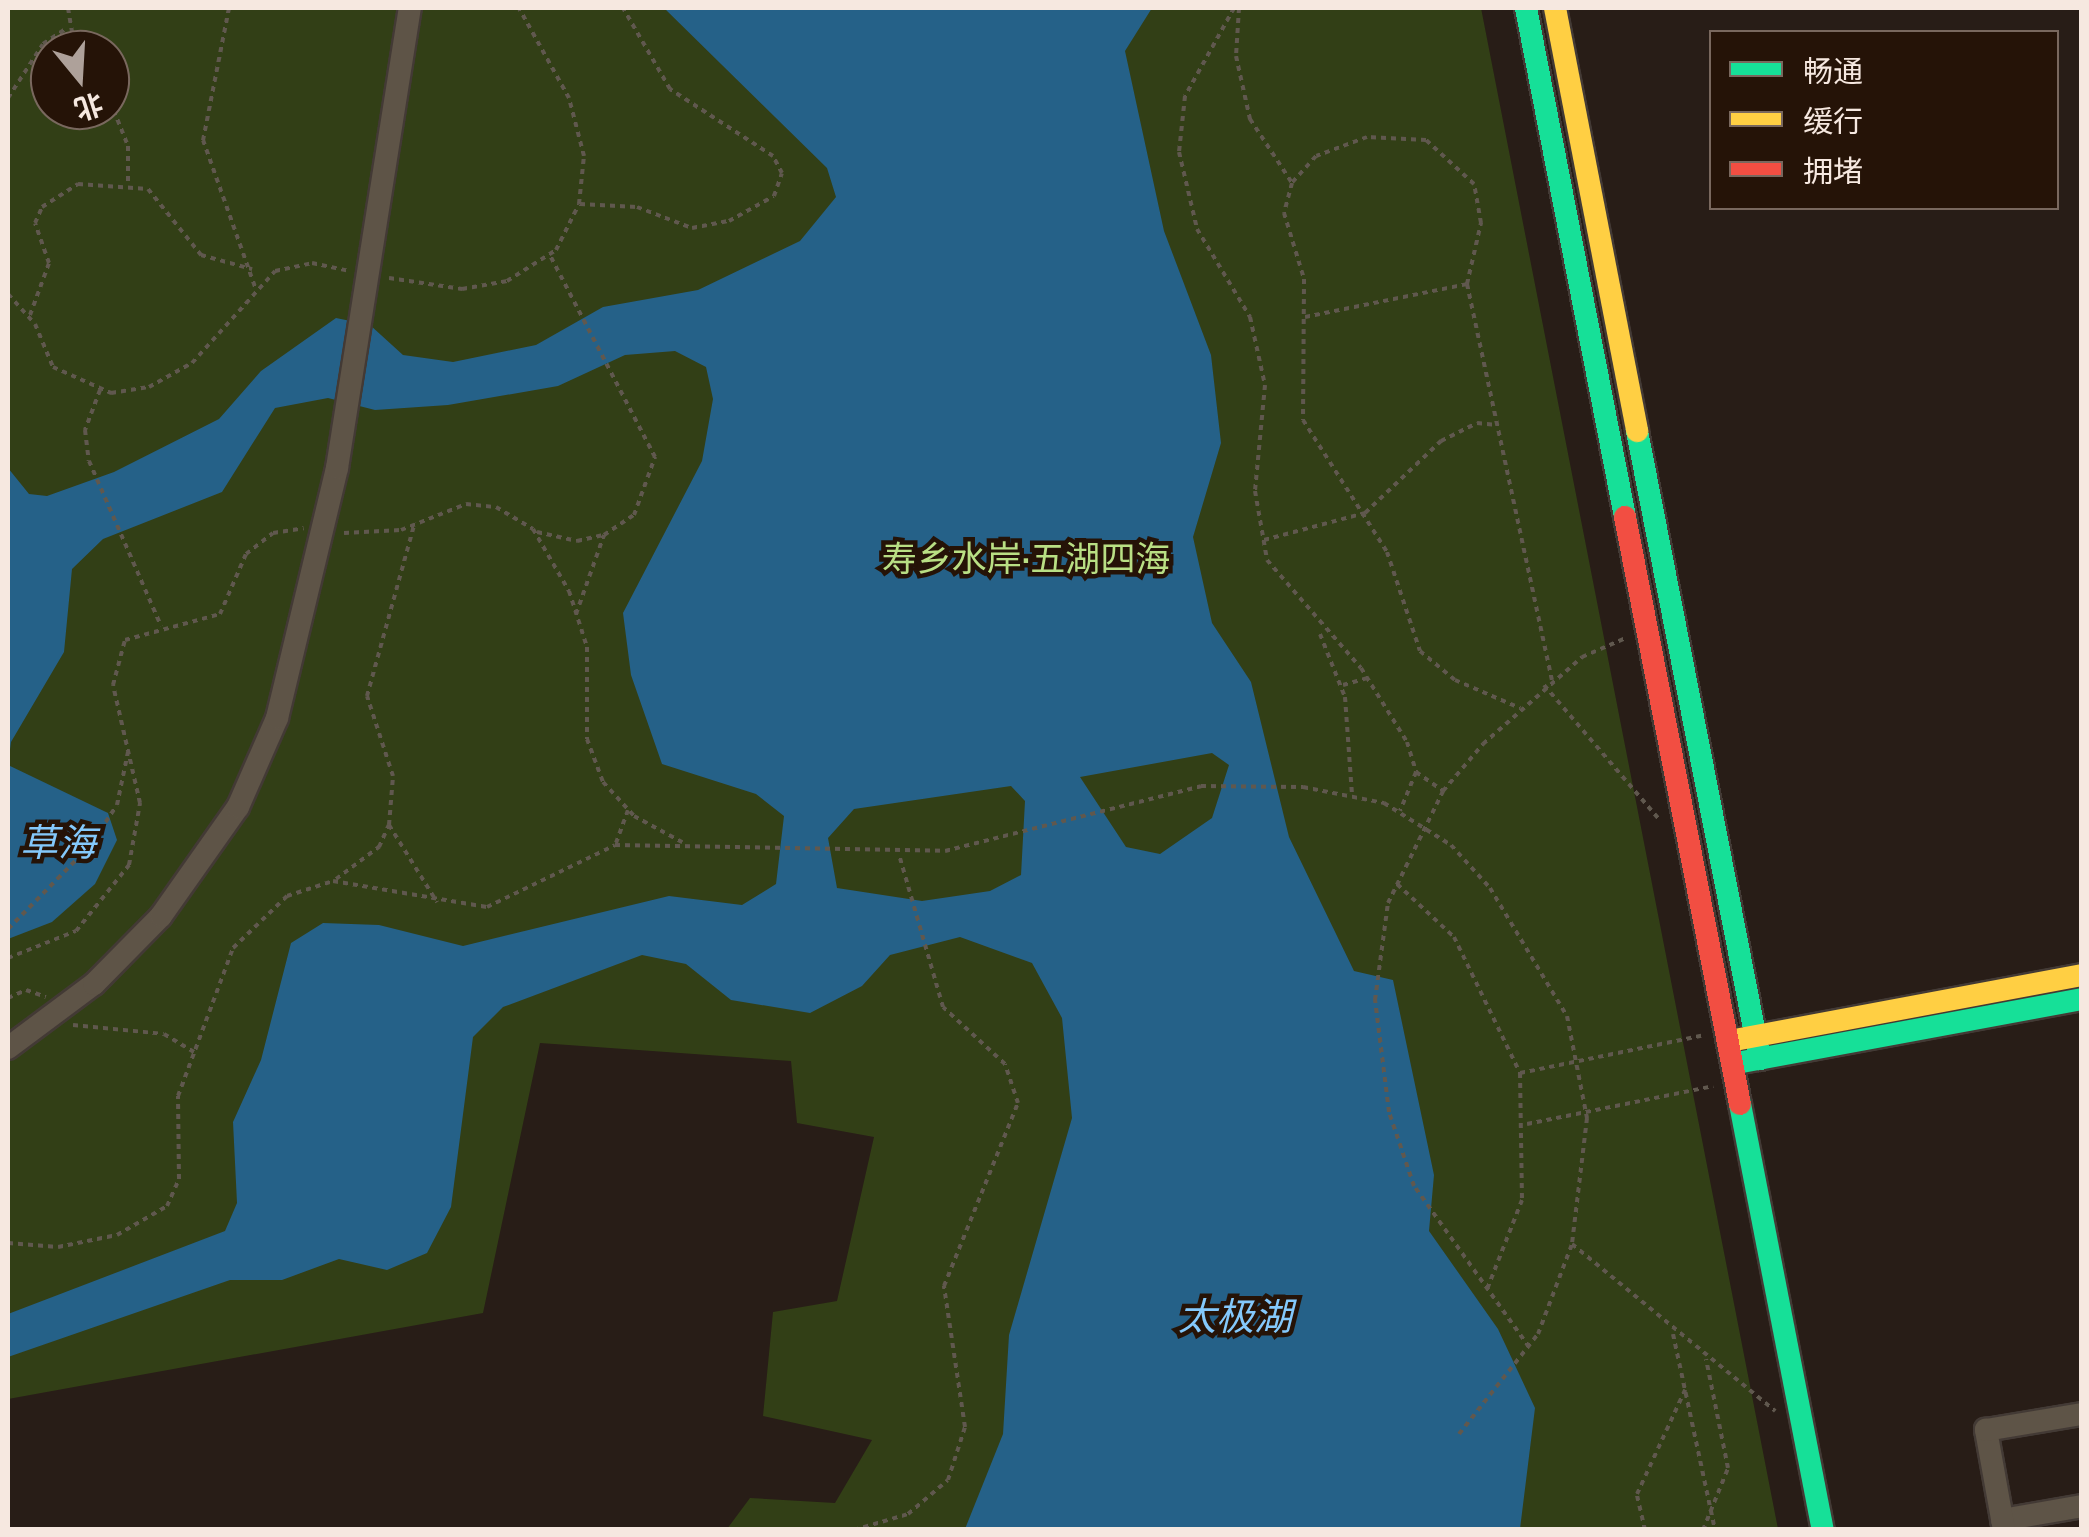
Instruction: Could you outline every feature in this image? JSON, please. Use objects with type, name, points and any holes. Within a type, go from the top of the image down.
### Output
[{"type":"street","points":[[8,1048],[59,1010],[161,916],[238,807],[306,628],[346,414],[410,8]]},
{"type":"street","points":[[1508,8],[1670,834],[1823,1530]]},
{"type":"street","points":[[1526,8],[1720,1056],[1802,1530]]},
{"type":"street","points":[[1555,8],[1759,1047]]},
{"type":"street","points":[[1720,1056],[2082,975]]},
{"type":"street","points":[[1759,1047],[2082,999]]},
{"type":"street","points":[[2082,1414],[1986,1430],[2003,1525],[2082,1506]]},
{"type":"path","points":[[8,98],[43,44],[66,28],[68,8]]},
{"type":"path","points":[[229,8],[203,140],[206,167],[252,269],[256,289]]},
{"type":"path","points":[[8,294],[29,316],[54,367],[100,390],[149,387],[192,363],[228,332],[256,289],[275,271],[312,263],[462,289],[508,282],[550,255],[579,204],[584,156],[568,98],[519,8]]},
{"type":"path","points":[[579,204],[637,207],[692,228],[730,222],[774,196],[782,173],[773,156],[670,90],[623,8]]},
{"type":"path","points":[[1237,8],[1236,56],[1250,119],[1292,183]]},
{"type":"path","points":[[1237,8],[1185,96],[1180,152],[1198,229],[1250,318],[1265,384],[1255,491],[1267,560],[1318,630],[1368,678],[1416,772],[1442,791]]},
{"type":"path","points":[[121,130],[128,146],[128,186]]},
{"type":"path","points":[[1520,708],[1455,680],[1420,650],[1365,513],[1303,420],[1305,318],[1284,214],[1292,183],[1316,156],[1366,137],[1426,140],[1474,184],[1481,223],[1467,284],[1552,680]]},
{"type":"path","points":[[29,316],[49,263],[35,223],[42,207],[78,184],[128,186],[161,198],[201,256],[252,269]]},
{"type":"path","points":[[8,958],[76,931],[113,894],[138,837],[116,663],[125,640],[161,626],[220,614],[246,554],[273,533],[325,530],[362,536],[466,504],[496,507],[533,530],[577,541],[604,535],[634,515],[655,457],[618,379],[550,255]]},
{"type":"path","points":[[1305,318],[1467,284]]},
{"type":"path","points":[[100,390],[86,430],[89,461],[161,626]]},
{"type":"path","points":[[1264,540],[1365,513],[1441,440],[1478,424],[1497,426]]},
{"type":"path","points":[[8,1243],[58,1247],[117,1235],[167,1206],[180,1179],[178,1096],[232,948],[263,911],[332,881],[378,847],[389,825],[393,776],[366,696],[415,522]]},
{"type":"path","points":[[533,530],[576,614],[586,647],[587,740],[603,782],[628,810],[682,843]]},
{"type":"path","points":[[576,614],[604,535]]},
{"type":"path","points":[[1318,630],[1341,686],[1352,796]]},
{"type":"path","points":[[1529,1347],[1485,1294],[1444,1234],[1389,1112],[1378,1058],[1380,961],[1398,884],[1442,791],[1544,686],[1631,636]]},
{"type":"path","points":[[1341,686],[1368,678]]},
{"type":"path","points":[[1544,686],[1610,752],[1670,834]]},
{"type":"path","points":[[8,929],[89,847],[116,805],[128,751]]},
{"type":"path","points":[[1399,812],[1416,772]]},
{"type":"path","points":[[332,881],[437,902],[487,907],[615,846],[682,843],[841,855],[899,855],[1011,832],[1112,802],[1200,786],[1303,787],[1352,796],[1399,812],[1452,845],[1534,948],[1567,1016],[1585,1111],[1572,1244],[1529,1347],[1459,1434]]},
{"type":"path","points":[[615,846],[628,810]]},
{"type":"path","points":[[389,825],[437,902]]},
{"type":"path","points":[[854,1530],[908,1514],[948,1480],[964,1426],[944,1286],[1018,1103],[1005,1064],[942,1007],[925,967],[899,855]]},
{"type":"path","points":[[1398,884],[1454,937],[1520,1072],[1526,1124],[1522,1200],[1485,1294]]},
{"type":"path","points":[[8,998],[42,994],[79,1032],[136,1029],[194,1052]]},
{"type":"path","points":[[1520,1072],[1576,1061],[1720,1056]]},
{"type":"path","points":[[1526,1124],[1585,1111],[1720,1056]]},
{"type":"path","points":[[1572,1244],[1673,1334],[1780,1415]]},
{"type":"path","points":[[1673,1334],[1715,1530]]},
{"type":"path","points":[[1703,1530],[1728,1468],[1706,1359]]},
{"type":"path","points":[[1645,1530],[1638,1494],[1685,1390]]},
{"type":"green space","name":"寿乡水岸·五湖四海","points":[[8,8],[1481,8],[1778,1529],[727,1529],[750,1498],[835,1503],[872,1440],[763,1416],[773,1312],[837,1301],[874,1137],[797,1123],[791,1061],[540,1043],[483,1313],[8,1399]]},
{"type":"water","name":"太极湖","points":[[664,8],[1152,8],[1125,51],[1164,231],[1211,355],[1221,443],[1193,537],[1212,623],[1251,682],[1289,837],[1354,971],[1393,980],[1434,1175],[1429,1231],[1498,1329],[1535,1408],[1520,1529],[965,1529],[1003,1434],[1009,1335],[1072,1118],[1062,1018],[1032,963],[960,937],[890,955],[862,986],[810,1013],[731,1000],[686,964],[642,955],[503,1007],[473,1037],[451,1207],[427,1253],[387,1270],[339,1259],[282,1280],[230,1280],[8,1357],[8,1314],[225,1231],[237,1203],[233,1122],[261,1060],[291,943],[323,923],[379,925],[463,946],[669,896],[742,905],[776,884],[784,816],[756,794],[662,764],[631,675],[623,613],[702,461],[713,399],[706,367],[675,351],[625,355],[558,386],[448,405],[375,410],[328,398],[275,408],[222,492],[103,539],[72,569],[64,652],[11,742],[8,764],[8,468],[29,494],[47,496],[114,472],[219,419],[261,371],[336,318],[370,325],[403,355],[453,362],[536,345],[603,307],[698,290],[800,241],[836,197],[827,168]],"holes":[[[1212,753],[1229,765],[1212,818],[1160,854],[1126,847],[1080,777]],[[1011,786],[1025,801],[1021,875],[990,891],[922,901],[837,888],[828,838],[854,809]]]},
{"type":"water","name":"草海","points":[[8,765],[108,813],[117,840],[95,884],[52,922],[8,939]]},
{"type":"traffic: fast","points":[[1526,8],[1625,517]]},
{"type":"traffic: fast","points":[[1637,431],[1760,1059]]},
{"type":"traffic: fast","points":[[1742,1062],[2082,999]]},
{"type":"traffic: fast","points":[[1740,1104],[1823,1530]]},
{"type":"traffic: slow","points":[[1555,8],[1637,431]]},
{"type":"traffic: slow","points":[[1740,1039],[2082,975]]},
{"type":"traffic: jam","points":[[1625,517],[1740,1104]]}]
